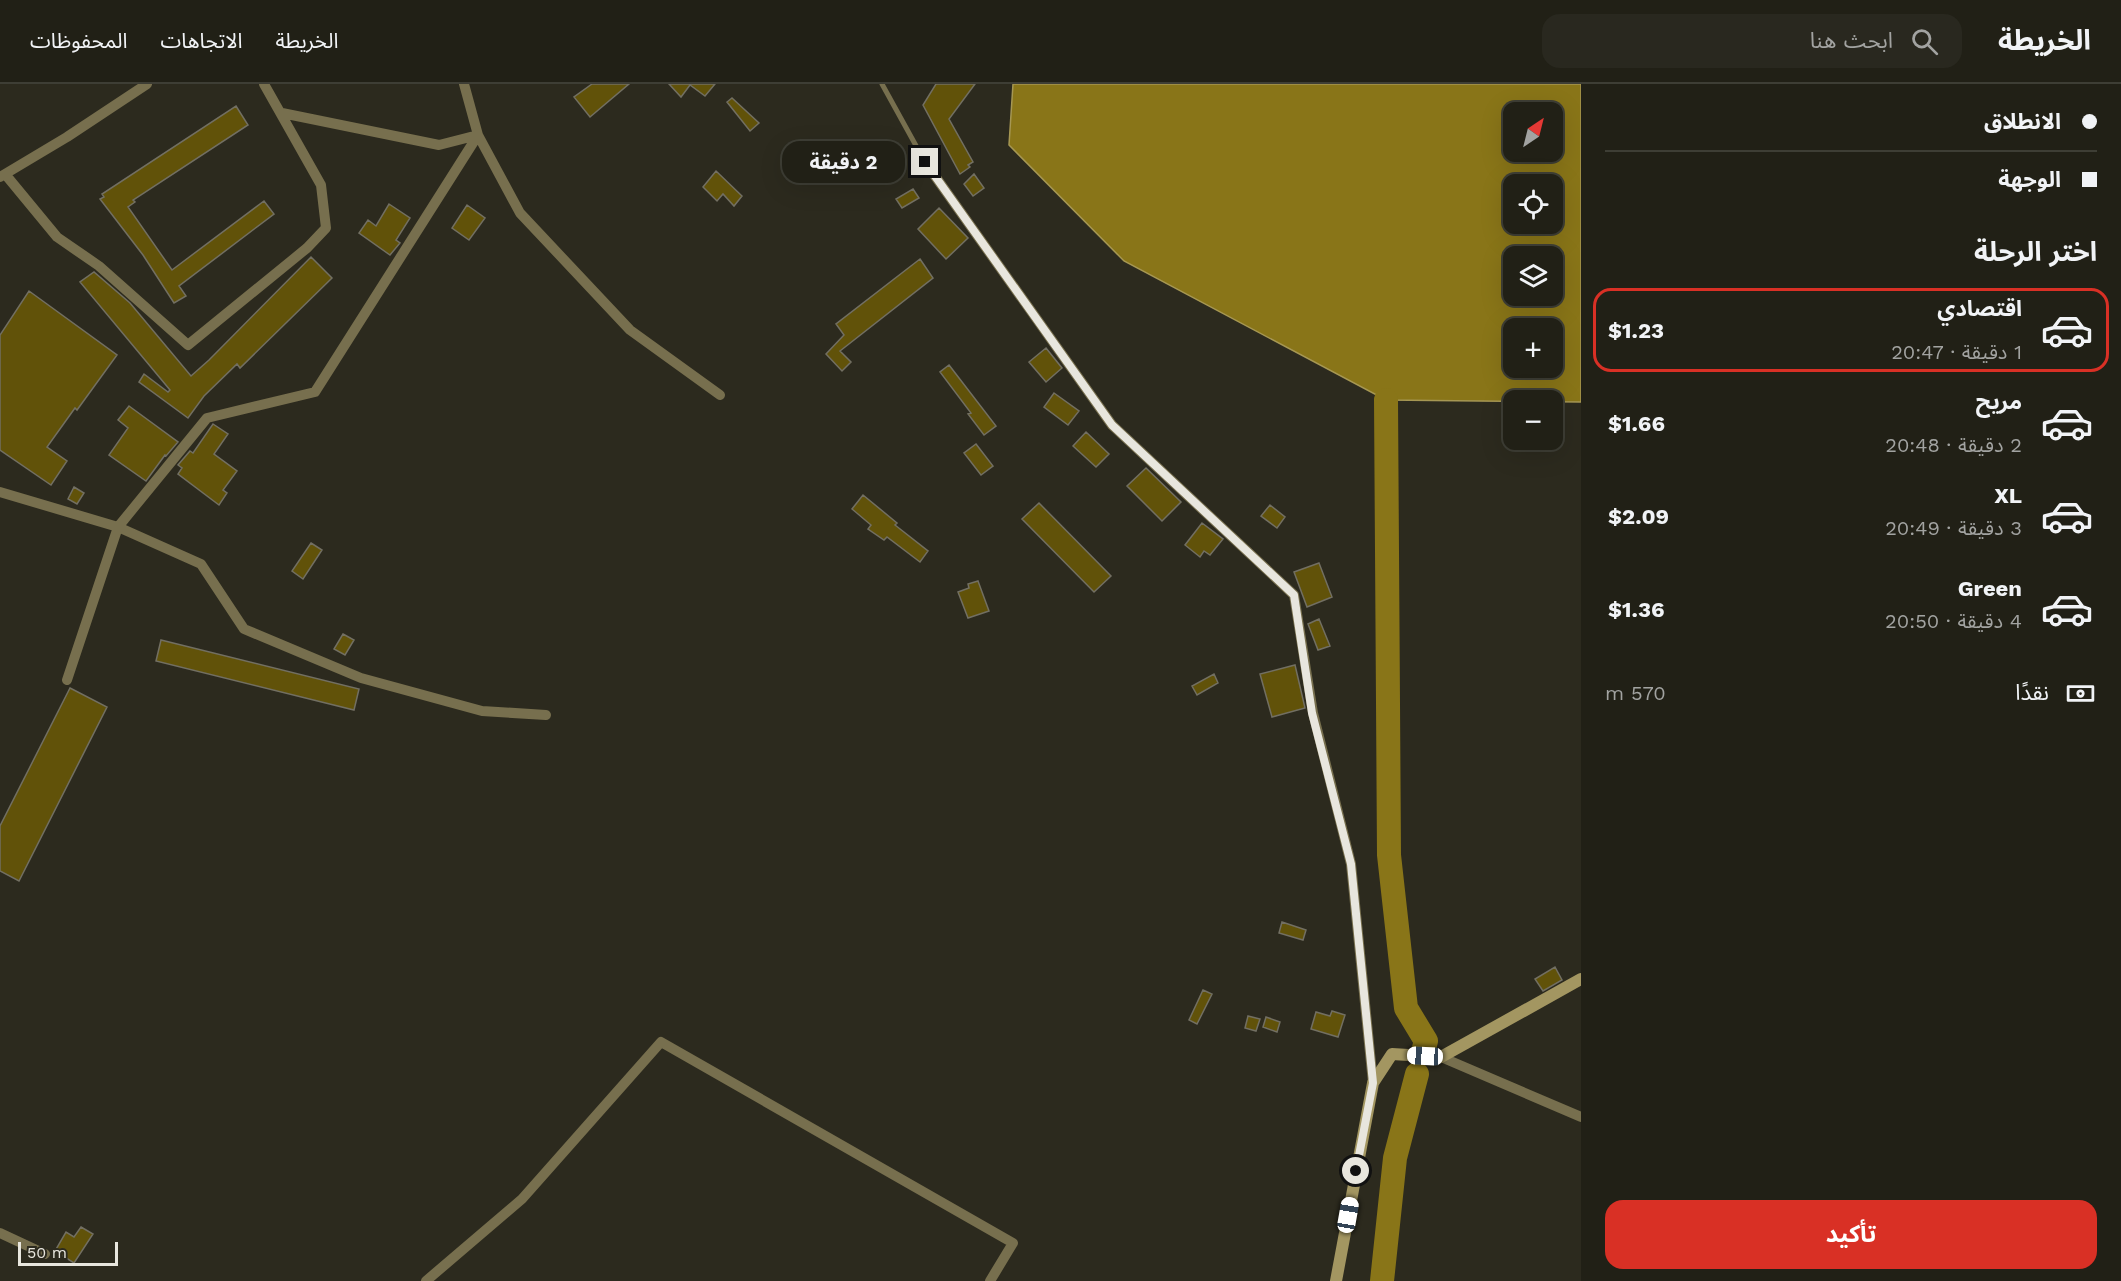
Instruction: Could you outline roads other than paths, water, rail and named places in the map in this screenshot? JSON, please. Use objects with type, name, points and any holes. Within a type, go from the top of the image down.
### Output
[{"type":"street","points":[[147,84],[3,176],[57,237],[99,266],[188,345],[307,248],[326,228],[321,185],[264,84]]},
{"type":"street","points":[[464,84],[477,135],[520,213],[630,330],[720,395]]},
{"type":"street","points":[[282,113],[439,145],[477,135]]},
{"type":"street","points":[[67,680],[118,527],[207,418],[315,392],[477,135]]},
{"type":"street","points":[[925,162],[1112,425],[1294,595],[1312,713],[1351,864],[1373,1083],[1336,1281]]},
{"type":"street","points":[[0,492],[118,527],[201,564],[244,629],[361,678],[482,711],[546,715]]},
{"type":"street","points":[[1441,1057],[1581,979]]},
{"type":"street","points":[[426,1281],[522,1199],[661,1042],[1013,1243],[990,1281]]},
{"type":"street","points":[[1373,1083],[1392,1054],[1441,1057],[1581,1117]]},
{"type":"street","points":[[0,1233],[45,1254]]},
{"type":"lane","points":[[882,84],[925,162]]},
{"type":"waterway","points":[[1386,400],[1389,855],[1406,1008],[1426,1041],[1424,1048]]},
{"type":"waterway","points":[[1382,1281],[1395,1158],[1417,1074]]}]
